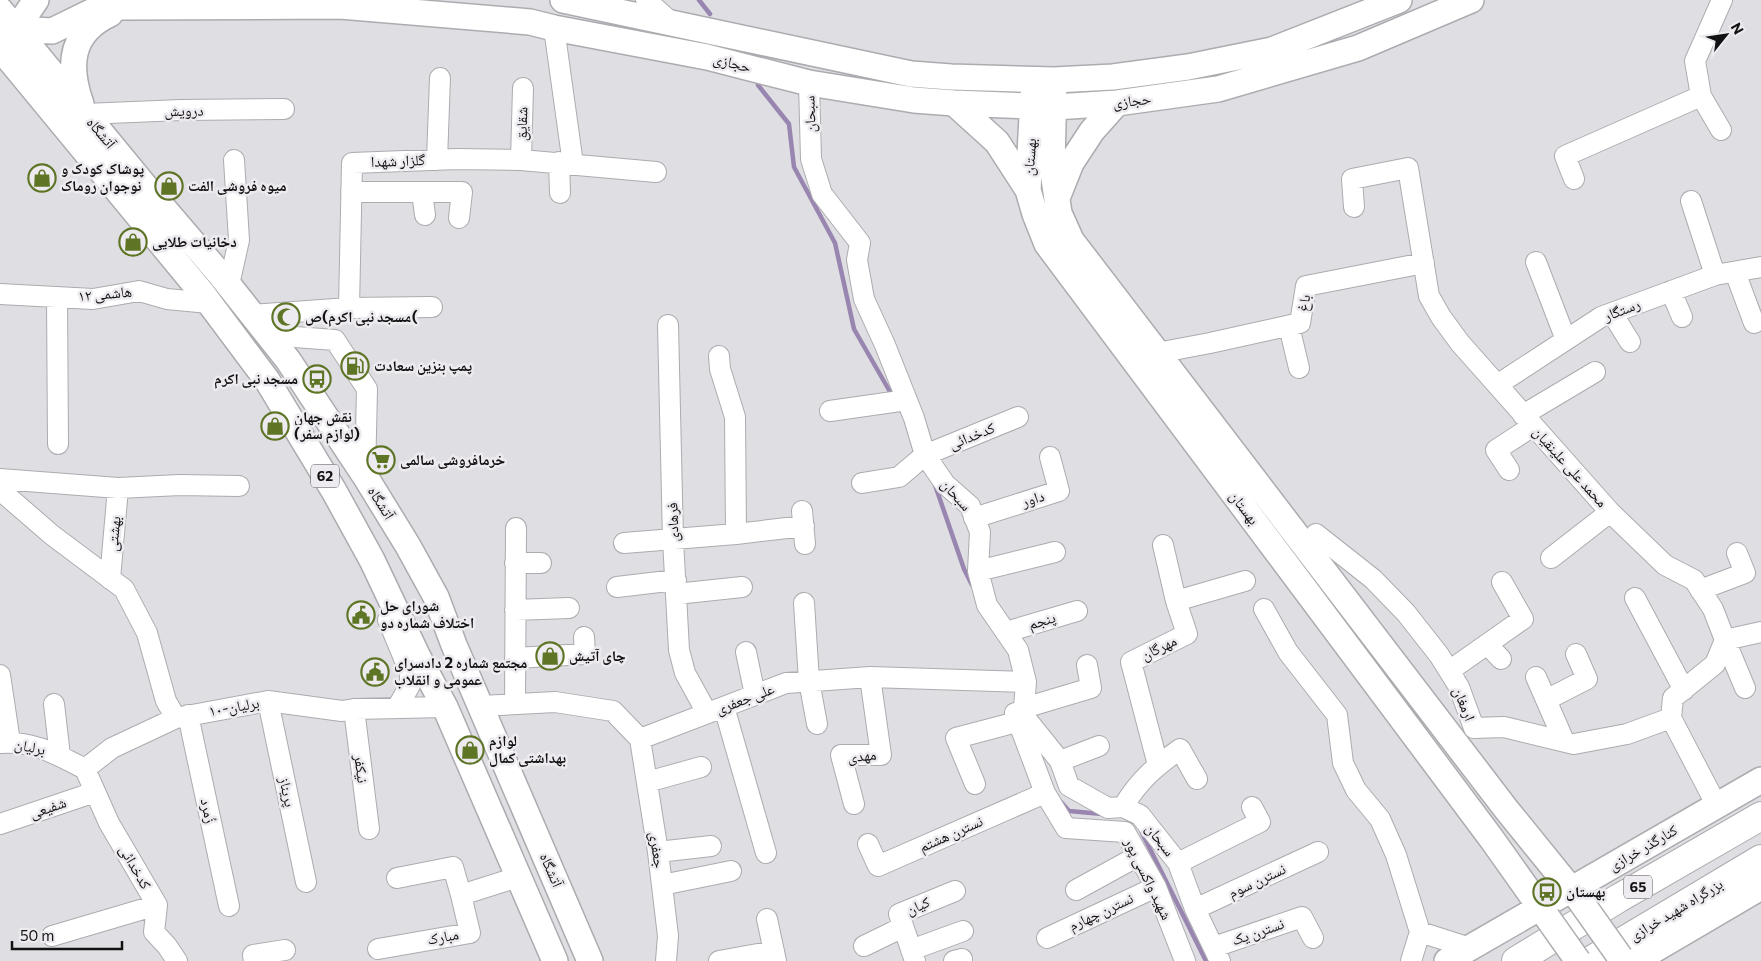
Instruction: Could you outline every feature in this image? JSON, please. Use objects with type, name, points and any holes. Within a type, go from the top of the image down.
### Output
[{"type":"highway","name":"65","points":[[1516,961],[1619,898],[1761,816]]},
{"type":"highway","name":"بزرگراه شهید خرازی","points":[[1590,961],[1761,859]]},
{"type":"main road","points":[[8,34],[36,0]]},
{"type":"main road","name":"حجازی","points":[[573,1],[911,74],[1044,80],[1113,77],[1188,68],[1272,50],[1399,0]]},
{"type":"main road","name":"حجازی","points":[[8,34],[52,31],[91,12],[122,7],[136,8],[212,3],[340,6],[530,22],[707,57],[808,83],[914,100],[1044,106],[1118,103],[1218,89],[1358,48],[1471,0]]},
{"type":"main road","points":[[85,114],[76,88],[72,65],[78,43],[97,20],[109,14],[136,8]]},
{"type":"main road","name":"آتشگاه","points":[[0,10],[8,34],[85,114],[229,285],[288,360],[365,476],[408,546],[436,597],[454,645],[590,961]]},
{"type":"main road","name":"آتشگاه","points":[[0,48],[209,302],[267,380],[334,491],[372,560],[418,657],[445,707],[555,961]]},
{"type":"main road","name":"بهستان","points":[[1044,80],[1044,106],[1059,213],[1071,240],[1506,809],[1540,849],[1626,960]]},
{"type":"main road","points":[[954,103],[997,142],[1028,190]]},
{"type":"main road","points":[[1057,198],[1071,163],[1092,131],[1118,103]]},
{"type":"main road","name":"بهستان","points":[[1044,106],[1028,190],[1035,214],[1048,244],[1514,870],[1578,961]]},
{"type":"main road","points":[[1329,622],[1352,607]]},
{"type":"main road","points":[[418,657],[454,645]]},
{"type":"main road","name":"کنارگذر خرازی","points":[[1447,961],[1510,925],[1543,912],[1575,894],[1602,872],[1761,780]]},
{"type":"main road","points":[[1540,849],[1566,863],[1602,872]]},
{"type":"main road","points":[[1510,925],[1515,899],[1514,870]]},
{"type":"main road","points":[[1626,960],[1662,952],[1761,887]]},
{"type":"street","points":[[646,0],[672,23]]},
{"type":"street","points":[[1721,130],[1701,96],[1695,61],[1722,0]]},
{"type":"street","points":[[554,28],[566,163],[560,193]]},
{"type":"street","points":[[437,160],[440,78]]},
{"type":"street","name":"سبحان","points":[[808,83],[811,159],[822,194],[860,244],[857,260],[864,299],[907,400],[925,455],[945,484],[970,506],[980,532],[978,571],[987,605],[1018,650],[1017,682]]},
{"type":"street","name":"شقایق","points":[[522,160],[523,88]]},
{"type":"street","points":[[1574,178],[1565,156],[1701,96]]},
{"type":"street","name":"درویش","points":[[85,114],[181,110],[284,109]]},
{"type":"street","points":[[229,285],[239,240],[234,160]]},
{"type":"street","name":"گلزار شهدا","points":[[349,308],[352,163],[522,160],[656,172]]},
{"type":"street","name":"محمد علی علینقیان","points":[[1354,207],[1352,179],[1408,168],[1429,296],[1441,317],[1460,343],[1610,512],[1665,565],[1694,580],[1713,609],[1745,688]]},
{"type":"street","points":[[351,192],[462,192],[459,218]]},
{"type":"street","points":[[422,192],[425,215]]},
{"type":"street","points":[[1691,201],[1715,275]]},
{"type":"street","points":[[1536,262],[1566,340]]},
{"type":"street","name":"باغ","points":[[1157,353],[1300,323],[1306,286],[1424,263]]},
{"type":"street","name":"رستگار","points":[[1498,385],[1601,317],[1715,275],[1761,267]]},
{"type":"street","points":[[1735,272],[1754,323]]},
{"type":"street","name":"۱۲ هاشمی","points":[[0,294],[93,299],[139,291],[167,299],[209,302]]},
{"type":"street","points":[[1671,291],[1682,317]]},
{"type":"street","points":[[57,297],[58,444]]},
{"type":"street","points":[[252,315],[349,308],[432,307]]},
{"type":"street","points":[[1612,313],[1630,342]]},
{"type":"street","name":"فرهادی","points":[[668,325],[673,540],[679,650],[685,673],[716,710],[766,853]]},
{"type":"street","points":[[1289,326],[1298,368]]},
{"type":"street","points":[[268,335],[335,340],[367,389],[365,476]]},
{"type":"street","points":[[718,356],[720,369],[735,416],[736,534]]},
{"type":"street","points":[[1509,470],[1496,450],[1528,420],[1595,372]]},
{"type":"street","points":[[830,411],[907,400]]},
{"type":"street","name":"کدخدائی","points":[[862,484],[899,477],[925,455],[1018,417]]},
{"type":"street","name":"داور","points":[[974,518],[1058,491],[1050,457]]},
{"type":"street","points":[[0,479],[118,488],[180,485],[239,486]]},
{"type":"street","name":"بهشتی","points":[[110,579],[118,488]]},
{"type":"street","name":"زُمرد","points":[[0,490],[52,534],[124,589],[147,633],[166,701],[182,717],[229,906]]},
{"type":"street","points":[[1551,558],[1610,512]]},
{"type":"street","points":[[624,543],[803,527]]},
{"type":"street","points":[[515,704],[516,528]]},
{"type":"street","name":"ارمغان","points":[[1316,534],[1373,579],[1406,613],[1459,687],[1474,728],[1504,727],[1574,744],[1627,734],[1671,718]]},
{"type":"street","points":[[1163,544],[1176,601],[1245,581]]},
{"type":"street","points":[[978,571],[1055,552]]},
{"type":"street","points":[[1700,590],[1746,573],[1737,553]]},
{"type":"street","points":[[372,560],[383,609],[410,673],[410,685],[397,708]]},
{"type":"street","points":[[515,563],[541,563]]},
{"type":"street","points":[[1449,671],[1523,619],[1502,582]]},
{"type":"street","points":[[617,587],[742,587]]},
{"type":"street","points":[[1635,598],[1684,690]]},
{"type":"street","name":"مهرگان","points":[[1158,766],[1131,662],[1187,634],[1176,601]]},
{"type":"street","points":[[804,603],[809,681],[817,724]]},
{"type":"street","points":[[515,610],[569,608]]},
{"type":"street","points":[[1264,609],[1288,652],[1337,716],[1344,763],[1356,790],[1380,819],[1396,855],[1420,932],[1411,961]]},
{"type":"street","name":"پنجم","points":[[1006,632],[1077,611]]},
{"type":"street","points":[[1716,806],[1671,718],[1673,698],[1715,664],[1725,640],[1761,632]]},
{"type":"street","points":[[515,658],[585,654],[584,637]]},
{"type":"street","points":[[1488,644],[1501,659]]},
{"type":"street","points":[[746,652],[755,695]]},
{"type":"street","points":[[1546,700],[1587,679],[1576,654]]},
{"type":"street","points":[[975,784],[956,738],[1091,688],[1087,665]]},
{"type":"street","points":[[0,675],[5,743]]},
{"type":"street","name":"علی جعفری","points":[[640,739],[786,683],[870,678],[1017,682]]},
{"type":"street","name":"مهدی","points":[[854,804],[842,755],[881,755],[870,678]]},
{"type":"street","points":[[1536,678],[1564,742]]},
{"type":"street","name":"شهید واکسی پور","points":[[1017,682],[1021,715],[1045,792],[1066,828],[1125,832],[1156,887],[1185,961]]},
{"type":"street","name":"۱۰-برلیان","points":[[85,769],[112,748],[182,717],[268,701],[342,711],[397,708]]},
{"type":"street","name":"پریناز","points":[[268,701],[306,882]]},
{"type":"street","points":[[481,706],[555,702],[613,711],[640,739]]},
{"type":"street","points":[[54,704],[60,756]]},
{"type":"street","points":[[397,708],[445,707]]},
{"type":"street","name":"نیکفر","points":[[354,709],[369,830]]},
{"type":"street","name":"سبحان","points":[[1021,715],[1060,761],[1069,786],[1108,808],[1123,807],[1140,815],[1178,863],[1196,909],[1217,954]]},
{"type":"street","name":"جعفری","points":[[640,739],[658,852],[668,936],[666,961]]},
{"type":"street","name":"برلیان","points":[[5,743],[48,750],[85,769]]},
{"type":"street","points":[[1060,761],[1100,746]]},
{"type":"street","points":[[1123,807],[1134,788],[1180,749],[1197,779]]},
{"type":"street","points":[[647,782],[702,767]]},
{"type":"street","name":"کدخدائی","points":[[85,769],[109,823],[157,905],[154,932],[168,946],[178,961]]},
{"type":"street","name":"شفیعی","points":[[0,824],[95,792]]},
{"type":"street","name":"نسترن هشتم","points":[[868,844],[878,866],[1045,792]]},
{"type":"street","points":[[1178,863],[1256,814]]},
{"type":"street","points":[[658,852],[711,846]]},
{"type":"street","name":"نسترن سوم","points":[[1196,909],[1318,852]]},
{"type":"street","points":[[1076,890],[1138,856]]},
{"type":"street","points":[[397,878],[453,867],[461,895],[518,877]]},
{"type":"street","points":[[662,885],[731,871]]},
{"type":"street","name":"نسترن چهارم","points":[[1047,938],[1156,887]]},
{"type":"street","name":"کیان","points":[[913,955],[899,914],[955,891]]},
{"type":"street","name":"مبارک","points":[[378,949],[470,933],[461,895]]},
{"type":"street","points":[[52,936],[157,905]]},
{"type":"street","name":"نسترن یک","points":[[1217,954],[1302,917],[1313,938]]},
{"type":"street","points":[[723,961],[775,956],[767,919]]},
{"type":"street","points":[[864,946],[903,927]]},
{"type":"street","points":[[913,955],[962,931]]},
{"type":"street","points":[[1420,932],[1470,948]]},
{"type":"street","points":[[254,961],[253,955],[285,950]]},
{"type":"street","points":[[954,961],[962,959],[962,961]]},
{"type":"waterway","points":[[699,0],[710,14]]},
{"type":"waterway","points":[[758,85],[789,124],[794,167],[835,243],[854,329],[893,397]]},
{"type":"waterway","points":[[935,485],[964,569],[972,585]]},
{"type":"waterway","points":[[1061,802],[1069,811],[1102,814]]},
{"type":"waterway","points":[[1142,833],[1206,961]]},
{"type":"place","name":"پوشاک کودک و نوجوان روماک","points":[[42,178]]},
{"type":"place","name":"میوه فروشی الفت","points":[[169,186]]},
{"type":"place","name":"دخانیات طلایی","points":[[133,242]]},
{"type":"place","name":"مسجد نبی اکرم)ص(","points":[[286,317]]},
{"type":"place","name":"پمپ بنزین سعادت","points":[[355,366]]},
{"type":"place","name":"مسجد نبی اکرم","points":[[317,379]]},
{"type":"place","name":"نقش جهان (لوازم سفر)","points":[[275,426]]},
{"type":"place","name":"خرمافروشی سالمی","points":[[381,460]]},
{"type":"place","name":"شورای حل اختلاف شماره دو","points":[[361,615]]},
{"type":"place","name":"چای آتیش","points":[[550,656]]},
{"type":"place","name":"مجتمع شماره 2 دادسرای عمومی و انقلاب","points":[[375,672]]},
{"type":"place","name":"لوازم بهداشتی کمال","points":[[470,750]]},
{"type":"place","name":"بهستان","points":[[1547,892]]}]
